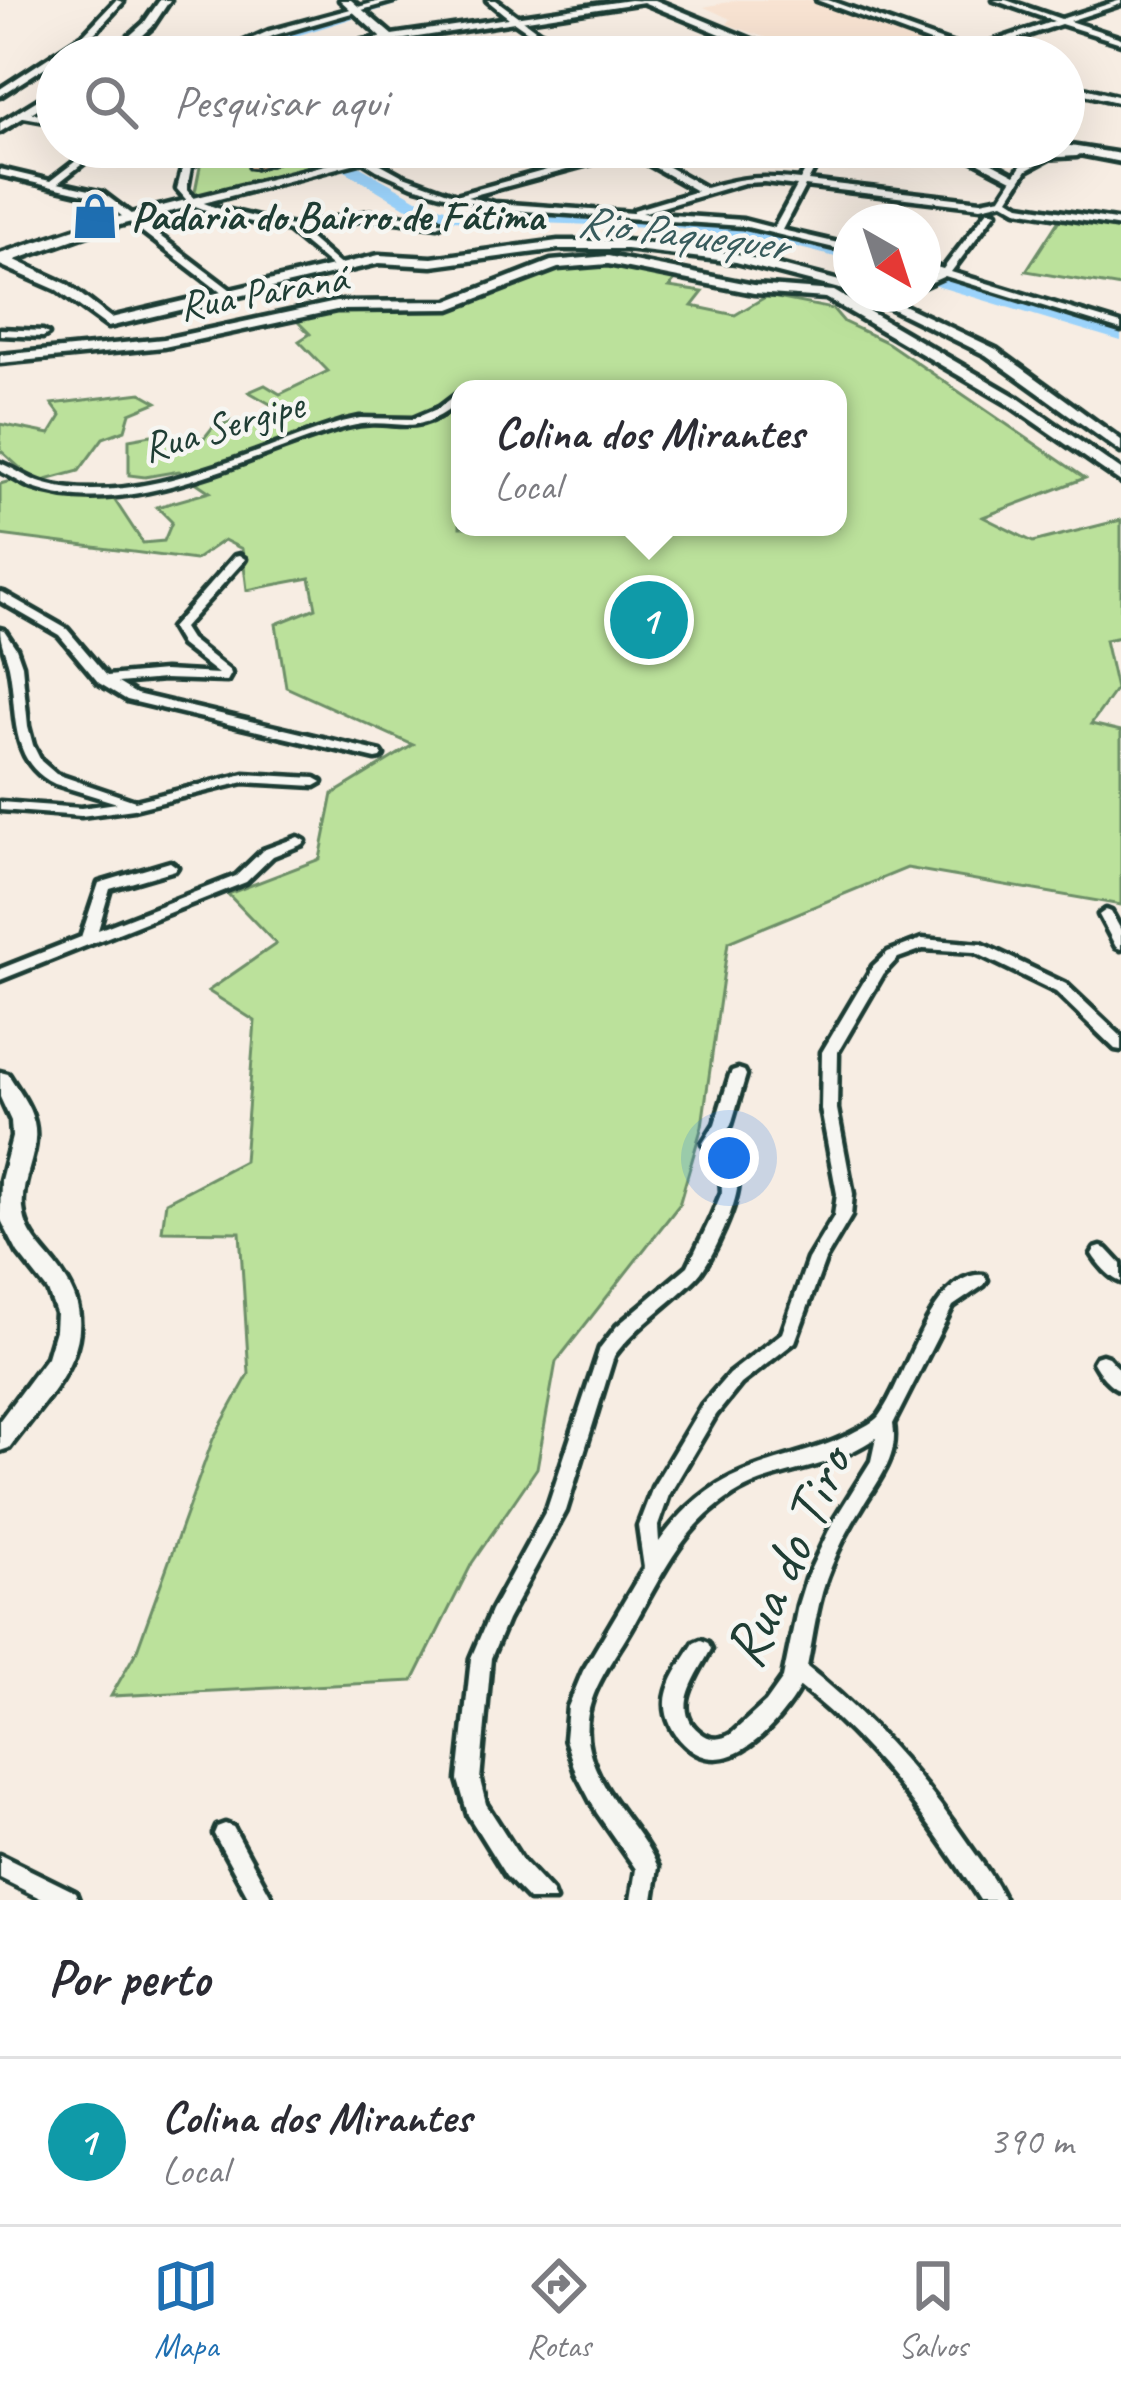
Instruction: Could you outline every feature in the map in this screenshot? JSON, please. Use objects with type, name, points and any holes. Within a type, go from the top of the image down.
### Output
[{"type":"main road","points":[[646,0],[735,36]]},
{"type":"main road","points":[[1085,153],[1121,158]]},
{"type":"street","points":[[133,36],[165,0]]},
{"type":"street","points":[[345,0],[382,36]]},
{"type":"street","points":[[264,36],[360,14],[393,0]]},
{"type":"street","points":[[490,0],[541,36]]},
{"type":"street","points":[[406,36],[646,0]]},
{"type":"street","points":[[820,0],[921,36]]},
{"type":"street","points":[[998,0],[1121,41]]},
{"type":"street","points":[[1018,36],[1121,1]]},
{"type":"street","points":[[87,36],[119,2]]},
{"type":"street","points":[[0,93],[36,70]]},
{"type":"street","points":[[1085,91],[1121,100]]},
{"type":"street","points":[[0,128],[36,105]]},
{"type":"street","points":[[21,114],[36,116]]},
{"type":"street","points":[[54,181],[72,168]]},
{"type":"street","points":[[186,168],[182,189],[194,202],[292,230],[340,268]]},
{"type":"street","points":[[1,260],[130,218],[330,168]]},
{"type":"street","points":[[382,168],[399,181],[494,206],[778,230],[833,244]]},
{"type":"street","points":[[455,198],[564,168]]},
{"type":"street","points":[[668,168],[704,190]]},
{"type":"street","points":[[778,230],[812,168]]},
{"type":"street","points":[[996,168],[1016,179]]},
{"type":"street","points":[[1026,168],[1004,200],[986,208],[941,273],[1121,327]]},
{"type":"street","points":[[0,172],[94,192],[231,296]]},
{"type":"street","points":[[628,214],[754,179],[1009,213],[1017,207]]},
{"type":"street","points":[[1004,200],[1017,207],[1121,224]]},
{"type":"street","points":[[292,230],[370,215],[438,223]]},
{"type":"street","points":[[1,260],[62,287],[103,322],[388,258],[432,262],[559,245],[626,245],[754,262],[833,283]]},
{"type":"street","name":"Rua Paraná","points":[[0,358],[164,343],[336,306],[450,305],[556,264],[608,260],[754,290],[829,294],[1013,401],[1121,478]]},
{"type":"street","points":[[909,312],[979,344],[1121,447]]},
{"type":"street","points":[[0,332],[43,334]]},
{"type":"street","name":"Rua Sergipe","points":[[0,466],[45,490],[94,491],[156,484],[347,423],[399,426],[426,422],[451,402]]},
{"type":"street","points":[[104,680],[164,675],[222,678],[225,674],[218,666],[186,643],[178,628],[239,559]]},
{"type":"street","points":[[0,596],[63,632],[104,680],[153,704],[376,755]]},
{"type":"street","points":[[0,633],[14,653],[13,708],[36,765],[68,784],[134,805]]},
{"type":"street","points":[[0,806],[81,812],[134,805],[244,778],[315,782]]},
{"type":"street","points":[[0,975],[241,879],[268,853],[298,841]]},
{"type":"street","points":[[88,940],[104,886],[170,867]]},
{"type":"street","points":[[1106,915],[1121,944]]},
{"type":"street","points":[[652,1564],[648,1526],[660,1493],[709,1410],[735,1379],[788,1337],[817,1259],[842,1216],[845,1194],[829,1109],[830,1052],[878,970],[893,956],[922,944],[977,947],[1061,988],[1121,1045]]},
{"type":"street","points":[[544,1900],[514,1868],[476,1808],[470,1780],[481,1658],[556,1511],[606,1352],[623,1330],[694,1270],[720,1218],[730,1192],[729,1175],[712,1143],[723,1125],[738,1075]]},
{"type":"street","points":[[0,1080],[22,1112],[27,1131],[10,1190],[12,1216],[22,1243],[63,1292],[69,1318],[65,1343],[0,1440]]},
{"type":"street","points":[[1100,1254],[1121,1275]]},
{"type":"street","name":"Rua do Tiro","points":[[700,1649],[676,1698],[678,1721],[696,1743],[718,1749],[737,1742],[759,1724],[800,1674],[808,1604],[848,1513],[884,1459],[889,1443],[884,1424],[946,1301],[979,1280]]},
{"type":"street","points":[[1102,1362],[1121,1383]]},
{"type":"street","points":[[642,1900],[647,1867],[587,1776],[576,1741],[576,1714],[590,1678],[628,1617],[652,1564],[694,1512],[756,1474],[830,1454],[884,1424]]},
{"type":"street","points":[[800,1674],[868,1732],[993,1900]]},
{"type":"street","points":[[225,1834],[262,1900]]},
{"type":"street","points":[[0,1866],[68,1900]]},
{"type":"shaded area","points":[[738,0],[816,0],[915,36],[761,36],[727,24],[731,19],[704,7]]},
{"type":"green space","points":[[200,168],[305,168],[193,202]]},
{"type":"green space","points":[[1061,217],[1121,227],[1121,287],[1026,271]]},
{"type":"green space","points":[[601,261],[679,276],[669,287],[703,292],[692,306],[735,315],[767,296],[833,309],[844,322],[888,343],[1085,478],[983,517],[1033,542],[1121,520],[1121,637],[1105,640],[1116,689],[1091,724],[1121,731],[1121,905],[907,868],[728,942],[702,1126],[679,1205],[556,1362],[537,1468],[472,1563],[413,1681],[111,1696],[137,1650],[213,1439],[249,1374],[240,1232],[162,1231],[166,1202],[244,1161],[255,1021],[208,991],[276,944],[228,894],[320,859],[333,794],[413,745],[286,687],[276,624],[316,608],[310,578],[247,590],[242,549],[224,540],[195,560],[0,535],[0,484],[11,481],[20,468],[0,450],[0,424],[50,434],[61,416],[52,404],[141,393],[157,402],[130,413],[125,430],[103,438],[79,471],[46,480],[49,488],[106,487],[143,543],[164,541],[172,522],[157,507],[210,492],[179,471],[129,475],[129,439],[151,435],[179,445],[205,437],[212,428],[233,421],[248,423],[279,409],[249,392],[265,385],[280,394],[328,371],[299,341],[310,334],[292,316],[338,307],[452,303],[557,267]]},
{"type":"waterway","name":"Rio Paquequer","points":[[284,36],[404,0]]},
{"type":"waterway","name":"Rio Paquequer","points":[[350,168],[411,203],[451,215],[681,223],[833,251]]},
{"type":"waterway","name":"Rio Paquequer","points":[[941,281],[1121,335]]},
{"type":"place","name":"Padaria do Bairro de Fátima","points":[[95,216]]},
{"type":"place","name":"Colina dos Mirantes","points":[[649,620]]}]
